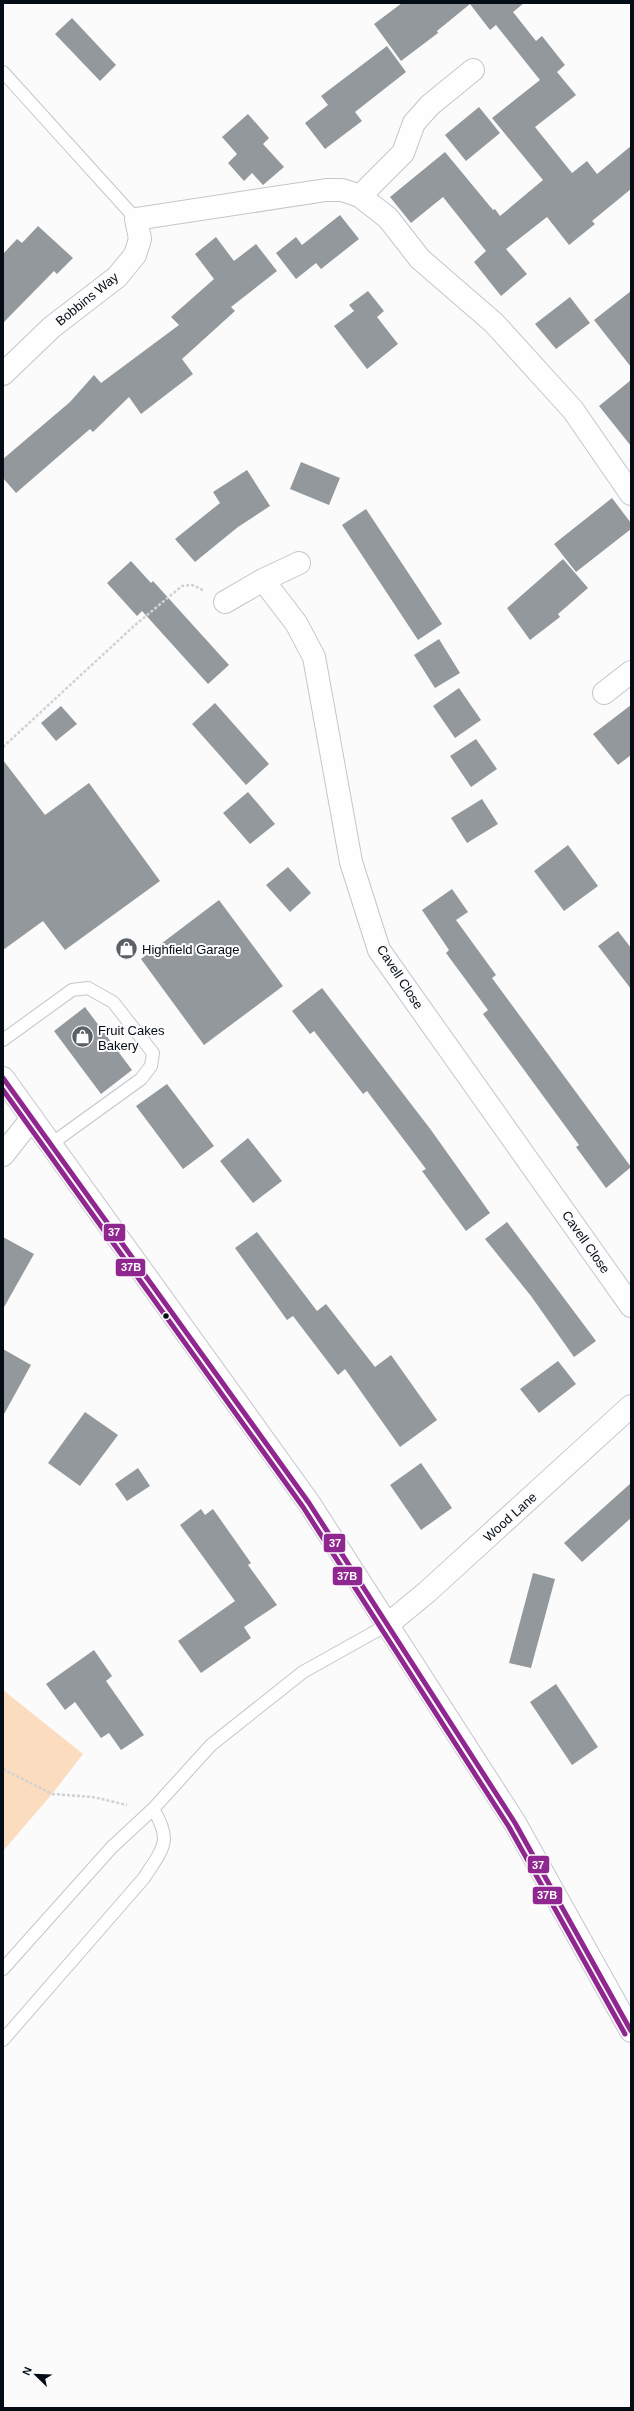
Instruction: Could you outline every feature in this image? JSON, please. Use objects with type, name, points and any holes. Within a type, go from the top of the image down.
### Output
[{"type":"street","points":[[360,196],[403,153],[414,122],[430,105],[473,70]]},
{"type":"street","points":[[136,219],[326,190],[342,190],[360,196],[388,218],[420,259],[494,323],[573,410],[631,494]]},
{"type":"street","name":"Bobbins Way","points":[[5,367],[52,327],[117,277],[135,255],[140,239],[136,219]]},
{"type":"street","points":[[225,602],[263,580],[299,564]]},
{"type":"street","name":"Cavell Close","points":[[263,580],[296,624],[314,657],[351,862],[379,950],[631,1306]]},
{"type":"street","points":[[604,693],[631,672]]},
{"type":"street","points":[[3,1078],[309,1503],[515,1823],[631,2031]]},
{"type":"street","points":[[3,1155],[32,1118]]},
{"type":"street","name":"Wood Lane","points":[[387,1625],[427,1592],[631,1406]]},
{"type":"lane","points":[[3,72],[136,219]]},
{"type":"lane","points":[[3,1040],[72,990],[88,988],[113,1002],[153,1053],[151,1066],[141,1079],[51,1144]]},
{"type":"lane","points":[[3,1969],[112,1847],[153,1809],[211,1745],[303,1672],[387,1625]]},
{"type":"lane","points":[[3,2040],[144,1878],[159,1855],[165,1836],[163,1825],[153,1809]]},
{"type":"path","points":[[3,747],[134,626],[182,586]]},
{"type":"path","points":[[3,1769],[52,1794],[93,1797],[153,1809]]},
{"type":"shaded area","points":[[3,1690],[83,1754],[52,1794],[3,1851]]},
{"type":"building","points":[[402,3],[524,3],[513,12],[536,41],[542,36],[565,65],[557,72],[576,95],[535,127],[572,173],[587,161],[597,174],[631,146],[631,189],[592,221],[595,224],[569,245],[547,217],[506,249],[527,274],[501,296],[474,262],[486,251],[443,197],[411,223],[390,197],[445,152],[493,210],[495,209],[500,216],[543,180],[492,118],[540,80],[496,25],[490,30],[470,4],[437,31],[438,33],[401,61],[374,24]]},
{"type":"building","points":[[72,18],[116,65],[100,81],[55,34]]},
{"type":"building","points":[[387,46],[406,72],[355,112],[362,121],[325,149],[305,123],[328,105],[321,96]]},
{"type":"building","points":[[479,107],[500,133],[466,161],[445,135]]},
{"type":"building","points":[[248,114],[269,138],[263,144],[284,167],[263,185],[252,173],[244,181],[228,163],[237,154],[222,137]]},
{"type":"building","points":[[340,215],[359,239],[321,269],[316,263],[296,279],[276,253],[296,237],[302,245]]},
{"type":"building","points":[[38,226],[73,258],[57,274],[54,271],[3,323],[3,254],[17,239],[22,243]]},
{"type":"building","points":[[216,237],[234,261],[256,244],[277,271],[231,307],[235,311],[182,359],[193,374],[141,414],[129,397],[93,432],[90,429],[16,493],[3,478],[3,459],[70,402],[94,375],[101,383],[179,325],[171,317],[214,279],[195,254]]},
{"type":"building","points":[[368,291],[384,311],[377,317],[398,344],[367,369],[334,326],[354,311],[349,305]]},
{"type":"building","points":[[631,291],[631,367],[594,320]]},
{"type":"building","points":[[570,297],[590,323],[556,349],[535,324]]},
{"type":"building","points":[[631,380],[631,446],[599,406]]},
{"type":"building","points":[[301,462],[340,478],[329,505],[290,489]]},
{"type":"building","points":[[247,470],[270,506],[238,527],[195,562],[175,539],[220,503],[213,492]]},
{"type":"building","points":[[612,498],[631,523],[631,529],[576,572],[554,544]]},
{"type":"building","points":[[366,509],[442,624],[418,640],[342,525]]},
{"type":"building","points":[[563,559],[588,588],[558,614],[560,617],[530,640],[507,608]]},
{"type":"building","points":[[131,561],[151,583],[153,581],[229,665],[208,684],[142,611],[137,616],[107,583]]},
{"type":"building","points":[[439,639],[460,673],[435,688],[414,655]]},
{"type":"building","points":[[459,688],[481,720],[455,738],[433,706]]},
{"type":"building","points":[[215,703],[269,764],[246,785],[192,724]]},
{"type":"building","points":[[631,705],[631,755],[618,765],[593,734]]},
{"type":"building","points":[[61,706],[77,724],[56,741],[41,723]]},
{"type":"building","points":[[476,739],[497,769],[471,787],[450,756]]},
{"type":"building","points":[[3,760],[45,815],[89,783],[160,881],[65,950],[43,921],[3,950]]},
{"type":"building","points":[[248,792],[275,824],[250,844],[223,813]]},
{"type":"building","points":[[482,799],[498,824],[467,843],[451,818]]},
{"type":"building","points":[[568,845],[598,886],[564,911],[534,871]]},
{"type":"building","points":[[288,867],[311,893],[290,912],[266,885]]},
{"type":"building","points":[[452,889],[468,912],[456,920],[496,975],[492,978],[631,1167],[606,1188],[576,1147],[579,1145],[483,1014],[488,1010],[446,953],[449,950],[422,910]]},
{"type":"building","points":[[219,900],[283,986],[204,1045],[141,959]]},
{"type":"building","points":[[618,931],[631,948],[631,989],[598,946]]},
{"type":"building","points":[[322,988],[431,1130],[490,1213],[466,1231],[422,1171],[426,1169],[367,1091],[363,1094],[314,1031],[310,1034],[292,1011]]},
{"type":"building","points":[[85,1007],[132,1070],[101,1094],[54,1031]]},
{"type":"building","points":[[167,1084],[214,1146],[183,1169],[136,1106]]},
{"type":"building","points":[[248,1138],[282,1181],[253,1203],[220,1161]]},
{"type":"building","points":[[507,1222],[596,1341],[574,1357],[531,1296],[485,1239]]},
{"type":"building","points":[[257,1232],[317,1311],[326,1304],[375,1367],[391,1355],[437,1420],[400,1447],[345,1369],[338,1375],[293,1316],[287,1320],[235,1248]]},
{"type":"building","points":[[3,1237],[34,1254],[3,1309]]},
{"type":"building","points":[[3,1349],[31,1365],[3,1416]]},
{"type":"building","points":[[558,1361],[576,1384],[539,1413],[520,1389]]},
{"type":"building","points":[[85,1412],[118,1435],[80,1486],[48,1463]]},
{"type":"building","points":[[421,1463],[452,1508],[421,1530],[390,1485]]},
{"type":"building","points":[[138,1468],[150,1486],[127,1501],[115,1484]]},
{"type":"building","points":[[631,1483],[631,1518],[582,1562],[564,1543]]},
{"type":"building","points":[[201,1509],[205,1515],[213,1509],[251,1563],[248,1565],[277,1605],[244,1627],[251,1638],[201,1673],[178,1641],[235,1601],[180,1525]]},
{"type":"building","points":[[533,1573],[555,1579],[531,1668],[509,1663]]},
{"type":"building","points":[[94,1650],[112,1676],[106,1681],[144,1735],[121,1750],[109,1733],[101,1738],[75,1702],[65,1710],[46,1684]]},
{"type":"building","points":[[556,1684],[598,1747],[572,1765],[530,1702]]},
{"type":"transit line","name":"37","points":[[3,1078],[309,1503],[515,1823],[631,2031]]},
{"type":"transit line","name":"37B","points":[[3,1090],[303,1507],[509,1827],[625,2034]]},
{"type":"place","name":"Highfield Garage","points":[[127,949]]},
{"type":"place","name":"Fruit Cakes Bakery","points":[[83,1037]]}]
